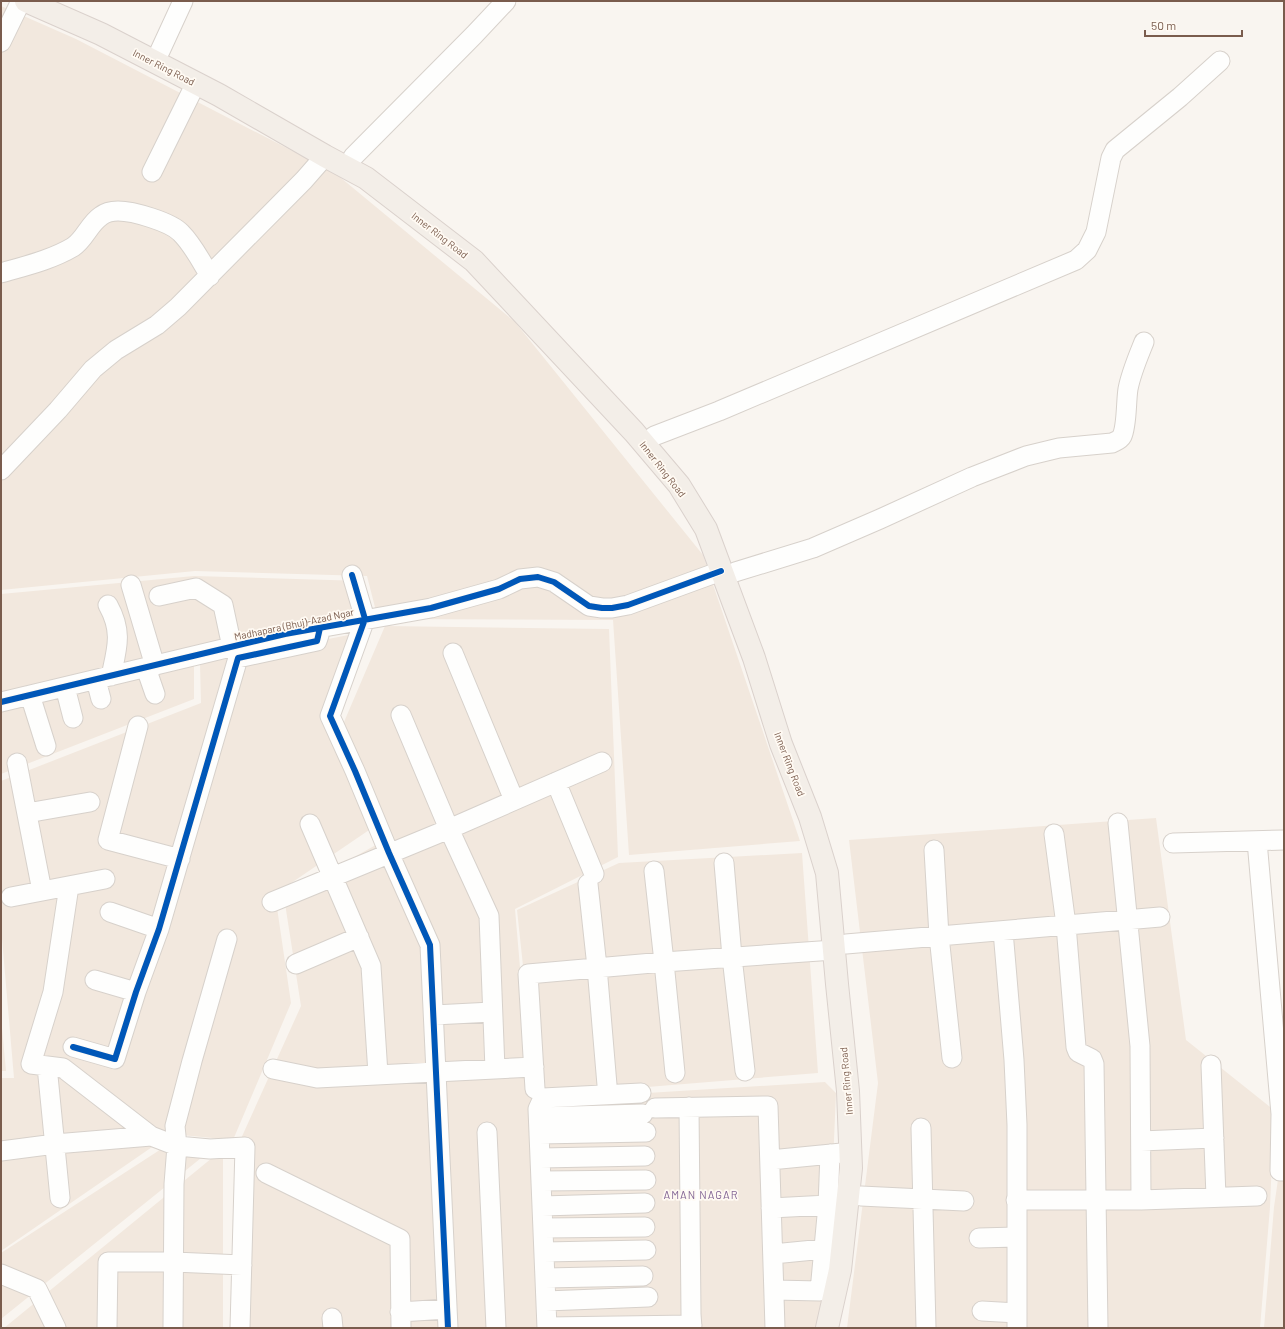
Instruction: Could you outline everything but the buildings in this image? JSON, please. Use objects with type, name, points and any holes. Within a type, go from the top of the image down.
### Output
[{"type":"main road","name":"Inner Ring Road","points":[[26,1],[101,34],[196,83],[366,178],[474,261],[634,432],[679,485],[706,529],[728,571],[765,654],[793,740],[822,813],[839,870],[840,947],[848,1091],[840,1153],[851,1168],[840,1270],[827,1328]]},
{"type":"main road","name":"Inner Ring Road","points":[[57,1],[107,23],[225,84],[374,168],[482,252],[654,436],[689,478],[717,523],[728,571]]},
{"type":"main road","name":"Inner Ring Road","points":[[840,947],[861,1090],[864,1169],[852,1272],[840,1328]]},
{"type":"street","points":[[1,42],[21,1]]},
{"type":"street","points":[[160,51],[183,1]]},
{"type":"street","points":[[353,156],[506,1]]},
{"type":"street","points":[[654,436],[719,411],[1076,260],[1087,250],[1096,232],[1111,158],[1115,150],[1180,97],[1220,61]]},
{"type":"street","points":[[152,172],[196,83]]},
{"type":"street","points":[[1,470],[58,410],[93,369],[116,350],[157,325],[178,307],[304,180],[325,156]]},
{"type":"street","points":[[1,273],[60,254],[74,246],[84,237],[100,216],[108,212],[118,211],[134,213],[167,224],[180,231],[189,242],[210,276]]},
{"type":"street","name":"Madhapara (Bhuj)-Azad Ngar","points":[[1,702],[285,634],[431,608],[499,589],[520,579],[538,576],[554,582],[589,606],[612,608],[628,605],[728,571],[813,548],[972,477],[1026,456],[1059,448],[1112,443],[1119,440],[1122,436],[1124,428],[1128,390],[1132,374],[1144,342]]},
{"type":"street","points":[[352,575],[365,619],[330,716],[430,945],[448,1328]]},
{"type":"street","points":[[131,585],[155,694]]},
{"type":"street","points":[[159,596],[196,588],[223,605],[232,647]]},
{"type":"street","points":[[101,699],[104,678],[117,646],[118,634],[114,615],[108,606]]},
{"type":"street","points":[[73,1047],[115,1059],[136,992],[159,929],[238,658],[317,641],[320,628]]},
{"type":"street","points":[[453,653],[514,800]]},
{"type":"street","points":[[65,687],[73,718]]},
{"type":"street","points":[[30,695],[46,746]]},
{"type":"street","points":[[401,715],[449,829],[489,916],[495,1069]]},
{"type":"street","points":[[138,726],[108,840],[180,859]]},
{"type":"street","points":[[17,762],[42,892]]},
{"type":"street","points":[[272,902],[449,829],[602,762]]},
{"type":"street","points":[[556,782],[591,879],[607,1084]]},
{"type":"street","points":[[27,813],[90,802]]},
{"type":"street","points":[[1118,823],[1140,1046],[1141,1200]]},
{"type":"street","points":[[310,824],[371,966],[378,1074]]},
{"type":"street","points":[[1054,834],[1066,925],[1076,1047],[1078,1052],[1092,1059],[1094,1064],[1098,1328]]},
{"type":"street","points":[[1173,843],[1196,841],[1284,840]]},
{"type":"street","points":[[1257,841],[1283,1114],[1280,1171],[1284,1171]]},
{"type":"street","points":[[934,850],[939,936],[952,1058]]},
{"type":"street","points":[[724,863],[732,957],[745,1071]]},
{"type":"street","points":[[654,871],[675,1073]]},
{"type":"street","points":[[11,897],[105,879]]},
{"type":"street","points":[[69,886],[53,992],[31,1064],[63,1068],[151,1136],[177,1146],[210,1150],[245,1147],[240,1328]]},
{"type":"street","points":[[110,912],[159,929]]},
{"type":"street","points":[[535,1089],[528,974],[597,967],[732,957],[939,936],[1160,917]]},
{"type":"street","points":[[982,1311],[1017,1320],[1017,1125],[1014,1060],[1003,931]]},
{"type":"street","points":[[296,964],[359,937]]},
{"type":"street","points":[[173,1328],[174,1184],[177,1146],[175,1126],[227,940]]},
{"type":"street","points":[[95,980],[136,992]]},
{"type":"street","points":[[434,1015],[492,1012]]},
{"type":"street","points":[[1212,1065],[1216,1197]]},
{"type":"street","points":[[47,1066],[60,1198]]},
{"type":"street","points":[[273,1069],[317,1078],[534,1067]]},
{"type":"street","points":[[641,1093],[543,1098],[538,1109],[547,1327],[692,1327],[689,1107]]},
{"type":"street","points":[[539,1126],[648,1118],[689,1107],[768,1106],[775,1328]]},
{"type":"street","points":[[921,1128],[924,1199],[926,1328]]},
{"type":"street","points":[[487,1132],[496,1328]]},
{"type":"street","points":[[1,1151],[55,1144],[151,1136]]},
{"type":"street","points":[[1141,1141],[1214,1138]]},
{"type":"street","points":[[770,1160],[840,1153],[828,1205],[820,1291],[774,1290]]},
{"type":"street","points":[[540,1158],[645,1156]]},
{"type":"street","points":[[266,1173],[400,1239],[401,1320],[447,1309]]},
{"type":"street","points":[[541,1181],[646,1180]]},
{"type":"street","points":[[861,1196],[964,1201]]},
{"type":"street","points":[[1016,1200],[1141,1200],[1257,1196]]},
{"type":"street","points":[[542,1206],[646,1203]]},
{"type":"street","points":[[771,1208],[828,1205]]},
{"type":"street","points":[[543,1228],[645,1227]]},
{"type":"street","points":[[979,1238],[1016,1236]]},
{"type":"street","points":[[773,1254],[824,1249]]},
{"type":"street","points":[[544,1252],[646,1250]]},
{"type":"street","points":[[107,1328],[108,1262],[174,1262],[242,1265]]},
{"type":"street","points":[[1,1274],[37,1289],[56,1328]]},
{"type":"street","points":[[545,1278],[643,1276]]},
{"type":"street","points":[[546,1301],[648,1297]]},
{"type":"shaded area","points":[[1,6],[76,39],[335,173],[515,322],[703,555],[800,841],[629,855],[613,620],[378,619],[367,576],[195,571],[1,590]]},
{"type":"shaded area","points":[[194,576],[364,581],[371,621],[194,659],[194,699],[1,774],[1,594]]},
{"type":"shaded area","points":[[385,626],[609,629],[618,857],[515,909],[531,1096],[540,1328],[238,1328],[239,1143],[301,1006],[284,897],[388,838],[344,722]]},
{"type":"shaded area","points":[[369,631],[337,711],[375,826],[275,894],[291,1003],[233,1140],[171,1134],[1,1251],[1,1078],[14,1078],[1,927],[1,781],[201,703],[200,664]]},
{"type":"shaded area","points":[[1156,818],[1186,1040],[1274,1110],[1270,1207],[1260,1328],[847,1328],[878,1083],[849,840]]},
{"type":"shaded area","points":[[802,853],[818,1073],[537,1096],[517,910],[619,863]]},
{"type":"shaded area","points":[[1,1017],[6,1071],[1,1071]]},
{"type":"shaded area","points":[[825,1082],[836,1093],[829,1258],[816,1328],[543,1328],[535,1100]]},
{"type":"shaded area","points":[[1284,1138],[1284,1328],[1264,1328],[1274,1207]]},
{"type":"shaded area","points":[[172,1142],[216,1146],[1,1319],[1,1253]]},
{"type":"shaded area","points":[[223,1149],[223,1328],[4,1328]]},
{"type":"cycle path","points":[[1,702],[285,634],[431,608],[499,589],[520,579],[538,577],[554,582],[589,606],[612,608],[628,605],[721,571]]},
{"type":"cycle path","points":[[352,575],[365,619],[330,716],[430,945],[448,1328]]},
{"type":"cycle path","points":[[73,1047],[115,1059],[136,992],[159,929],[238,658],[317,641],[320,628]]},
{"type":"district","name":"AMAN NAGAR","points":[[701,1195]]}]
